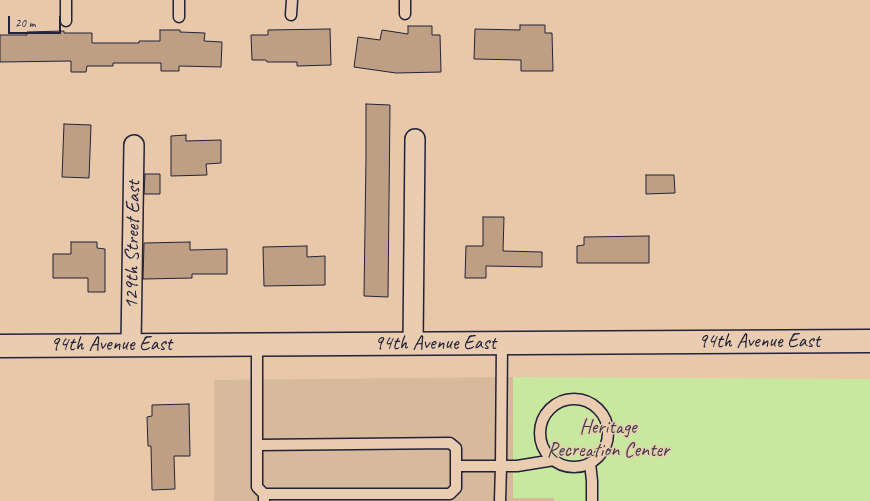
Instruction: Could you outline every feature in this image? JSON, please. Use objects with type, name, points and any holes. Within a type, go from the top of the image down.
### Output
[{"type":"main road","name":"94th Avenue East","points":[[0,346],[870,341]]},
{"type":"street","points":[[413,344],[415,140]]},
{"type":"street","name":"129th Street East","points":[[131,345],[134,145]]},
{"type":"lane","points":[[66,0],[66,20]]},
{"type":"lane","points":[[179,0],[179,17]]},
{"type":"lane","points":[[291,15],[292,0]]},
{"type":"lane","points":[[405,0],[405,14]]},
{"type":"lane","points":[[500,501],[502,344]]},
{"type":"lane","points":[[257,345],[257,445],[257,487],[264,498],[450,494],[456,488],[456,448],[450,443],[257,445]]},
{"type":"lane","points":[[566,400],[586,402],[594,406],[601,413],[605,421],[607,440],[598,457],[590,463],[572,467],[562,465],[547,454],[542,445],[540,436],[544,417],[550,409],[566,400]]},
{"type":"lane","points":[[456,466],[517,466],[554,460]]},
{"type":"lane","points":[[590,463],[592,501]]},
{"type":"shaded area","points":[[513,377],[513,498],[554,498],[554,501],[214,501],[214,380]]},
{"type":"green space","name":"Heritage Recreation Center","points":[[513,377],[870,379],[870,501],[554,501],[554,498],[513,498]]},
{"type":"building","points":[[520,25],[545,25],[545,33],[552,33],[553,71],[521,71],[521,60],[474,59],[475,29],[520,30]]},
{"type":"building","points":[[408,26],[432,26],[432,35],[440,35],[441,72],[396,73],[354,67],[358,37],[380,40],[382,30],[408,34]]},
{"type":"building","points":[[330,29],[331,65],[297,66],[297,62],[267,62],[266,60],[252,60],[251,35],[268,35],[268,30]]},
{"type":"building","points":[[160,30],[180,30],[180,32],[205,33],[204,41],[222,42],[221,67],[179,66],[179,71],[161,71],[161,63],[113,63],[113,66],[87,66],[86,72],[71,72],[71,61],[0,62],[0,35],[27,35],[27,32],[64,31],[64,33],[92,33],[92,43],[139,43],[139,41],[160,41]]},
{"type":"building","points":[[366,104],[390,105],[388,297],[364,296]]},
{"type":"building","points":[[64,124],[91,125],[89,178],[62,177]]},
{"type":"building","points":[[186,135],[186,141],[221,140],[221,163],[206,164],[207,175],[171,176],[171,136]]},
{"type":"building","points":[[145,174],[160,174],[160,194],[144,194]]},
{"type":"building","points":[[646,175],[674,175],[675,193],[646,194]]},
{"type":"building","points":[[483,217],[504,217],[503,251],[542,252],[542,267],[486,266],[486,278],[465,278],[466,246],[483,246]]},
{"type":"building","points":[[649,236],[649,263],[577,263],[577,246],[584,245],[584,237]]},
{"type":"building","points":[[71,242],[97,242],[97,248],[105,249],[105,292],[88,292],[88,278],[53,278],[53,254],[71,254]]},
{"type":"building","points":[[190,242],[190,250],[227,249],[227,274],[192,274],[192,278],[143,279],[144,243]]},
{"type":"building","points":[[307,246],[307,257],[325,256],[325,285],[264,286],[263,247]]},
{"type":"building","points":[[189,404],[190,456],[174,456],[175,489],[152,490],[151,446],[148,446],[147,417],[152,416],[152,405]]}]
